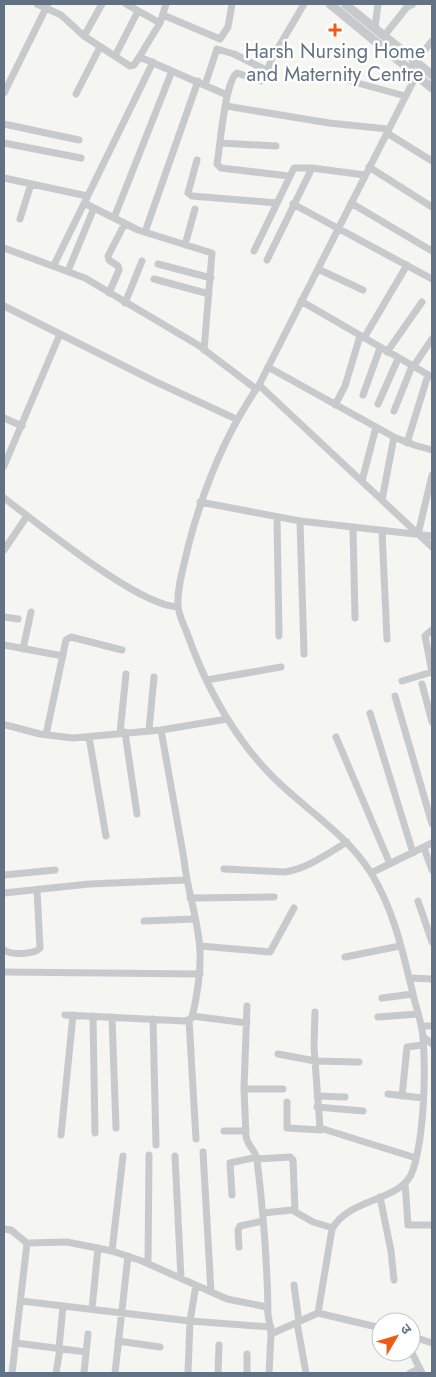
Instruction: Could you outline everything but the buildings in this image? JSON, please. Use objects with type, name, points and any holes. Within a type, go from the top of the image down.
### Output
[{"type":"street","points":[[36,4],[47,5],[84,36],[132,66],[160,23],[166,4]]},
{"type":"street","points":[[84,36],[102,4]]},
{"type":"street","points":[[126,4],[160,23]]},
{"type":"street","points":[[163,15],[220,39],[228,27],[232,4]]},
{"type":"street","points":[[289,176],[218,166],[220,143],[227,95],[235,74],[261,81],[265,78],[272,60],[304,4]]},
{"type":"street","points":[[330,4],[432,88]]},
{"type":"street","points":[[345,4],[432,75]]},
{"type":"street","points":[[375,28],[378,4]]},
{"type":"street","points":[[384,36],[407,7],[413,4]]},
{"type":"street","points":[[4,93],[47,5]]},
{"type":"street","points":[[115,56],[138,11]]},
{"type":"street","points":[[318,1313],[333,1228],[338,1219],[346,1212],[380,1197],[404,1183],[413,1172],[423,1120],[423,1098],[429,1043],[423,1036],[393,918],[371,873],[347,842],[283,786],[248,748],[227,719],[190,643],[178,607],[180,579],[200,502],[236,419],[258,387],[388,131],[405,96],[412,72],[432,41]]},
{"type":"street","points":[[76,94],[100,47]]},
{"type":"street","points":[[206,85],[217,49],[234,54],[268,71]]},
{"type":"street","points":[[138,59],[142,58],[153,62],[227,95]]},
{"type":"street","points":[[54,265],[153,62]]},
{"type":"street","points":[[114,218],[172,70]]},
{"type":"street","points":[[336,77],[405,96]]},
{"type":"street","points":[[145,232],[198,81]]},
{"type":"street","points":[[226,106],[388,131],[432,161]]},
{"type":"street","points":[[4,124],[79,140]]},
{"type":"street","points":[[4,143],[81,158]]},
{"type":"street","points":[[220,143],[276,146]]},
{"type":"street","points":[[197,160],[188,193],[192,196],[276,203]]},
{"type":"street","points":[[369,167],[432,207]]},
{"type":"street","points":[[254,251],[294,168],[312,168],[365,175]]},
{"type":"street","points":[[267,260],[312,168]]},
{"type":"street","points":[[4,178],[85,200],[94,208],[145,232],[212,253],[204,350]]},
{"type":"street","points":[[20,219],[31,184]]},
{"type":"street","points":[[351,203],[432,251]]},
{"type":"street","points":[[293,204],[432,279]]},
{"type":"street","points":[[68,271],[94,208]]},
{"type":"street","points":[[185,245],[195,209]]},
{"type":"street","points":[[109,293],[119,270],[108,256],[125,223]]},
{"type":"street","points":[[4,248],[54,265],[109,293],[204,350],[258,387],[432,547]]},
{"type":"street","points":[[125,303],[142,261]]},
{"type":"street","points":[[158,264],[211,278]]},
{"type":"street","points":[[335,405],[345,386],[362,337],[407,265]]},
{"type":"street","points":[[318,269],[363,290]]},
{"type":"street","points":[[154,279],[209,294]]},
{"type":"street","points":[[302,301],[430,376],[407,443]]},
{"type":"street","points":[[387,352],[422,302]]},
{"type":"street","points":[[4,306],[236,419]]},
{"type":"street","points":[[4,466],[60,334]]},
{"type":"street","points":[[394,411],[412,367],[432,340]]},
{"type":"street","points":[[362,395],[380,348]]},
{"type":"street","points":[[378,404],[398,358]]},
{"type":"street","points":[[268,366],[394,437],[432,450]]},
{"type":"street","points":[[4,418],[22,426]]},
{"type":"street","points":[[362,481],[376,427]]},
{"type":"street","points":[[382,500],[394,437]]},
{"type":"street","points":[[418,534],[432,475]]},
{"type":"street","points":[[4,498],[114,578],[158,602],[178,607]]},
{"type":"street","points":[[200,502],[300,521],[432,536]]},
{"type":"street","points":[[4,550],[27,516]]},
{"type":"street","points":[[277,517],[279,636]]},
{"type":"street","points":[[300,521],[304,654]]},
{"type":"street","points":[[353,528],[355,618]]},
{"type":"street","points":[[382,531],[387,639]]},
{"type":"street","points":[[23,649],[31,612]]},
{"type":"street","points":[[4,616],[18,619]]},
{"type":"street","points":[[402,681],[432,672],[425,636],[432,630]]},
{"type":"street","points":[[46,735],[66,640],[71,637],[122,650]]},
{"type":"street","points":[[4,645],[63,656]]},
{"type":"street","points":[[207,680],[282,667]]},
{"type":"street","points":[[126,674],[122,732],[137,814]]},
{"type":"street","points":[[149,730],[154,677]]},
{"type":"street","points":[[422,684],[432,722]]},
{"type":"street","points":[[395,696],[432,824]]},
{"type":"street","points":[[370,713],[413,853]]},
{"type":"street","points":[[6,725],[46,735],[89,737],[122,732],[161,730],[227,719]]},
{"type":"street","points":[[161,730],[186,880],[200,946],[200,974],[190,1018],[196,1138]]},
{"type":"street","points":[[89,737],[106,836]]},
{"type":"street","points":[[336,737],[390,864]]},
{"type":"street","points":[[224,869],[285,872],[297,869],[347,842]]},
{"type":"street","points":[[371,873],[432,843]]},
{"type":"street","points":[[424,848],[432,870]]},
{"type":"street","points":[[4,875],[54,870]]},
{"type":"street","points":[[4,893],[128,881],[186,880]]},
{"type":"street","points":[[4,950],[9,953],[36,952],[40,948],[37,890]]},
{"type":"street","points":[[190,898],[274,897]]},
{"type":"street","points":[[418,901],[432,942]]},
{"type":"street","points":[[200,946],[270,952],[294,908]]},
{"type":"street","points":[[144,921],[195,919]]},
{"type":"street","points":[[345,957],[400,946]]},
{"type":"street","points":[[4,972],[200,974]]},
{"type":"street","points":[[409,978],[432,980]]},
{"type":"street","points":[[382,998],[413,994]]},
{"type":"street","points":[[247,1006],[244,1089],[246,1140],[257,1158],[263,1217],[271,1331],[269,1373]]},
{"type":"street","points":[[315,1012],[317,1107],[318,1126],[321,1130]]},
{"type":"street","points":[[378,1017],[418,1014]]},
{"type":"street","points":[[65,1015],[153,1019],[190,1018],[247,1023]]},
{"type":"street","points":[[62,1136],[73,1015]]},
{"type":"street","points":[[93,1016],[95,1133]]},
{"type":"street","points":[[112,1017],[116,1128]]},
{"type":"street","points":[[153,1019],[156,1145]]},
{"type":"street","points":[[421,1026],[432,1026]]},
{"type":"street","points":[[402,1096],[406,1048],[410,1045],[429,1043]]},
{"type":"street","points":[[278,1054],[315,1061],[359,1062]]},
{"type":"street","points":[[244,1089],[283,1089]]},
{"type":"street","points":[[388,1094],[423,1098]]},
{"type":"street","points":[[317,1096],[345,1096]]},
{"type":"street","points":[[288,1102],[287,1128],[321,1130],[389,1148],[416,1158]]},
{"type":"street","points":[[317,1107],[363,1111]]},
{"type":"street","points":[[224,1131],[246,1131]]},
{"type":"street","points":[[203,1152],[211,1292]]},
{"type":"street","points":[[148,1263],[149,1155]]},
{"type":"street","points":[[112,1251],[123,1156]]},
{"type":"street","points":[[176,1156],[181,1278]]},
{"type":"street","points":[[232,1195],[230,1164],[257,1158],[290,1157],[293,1160],[295,1211]]},
{"type":"street","points":[[404,1183],[408,1225],[432,1225]]},
{"type":"street","points":[[380,1197],[391,1251],[394,1280]]},
{"type":"street","points":[[238,1247],[238,1230],[240,1226],[263,1217],[295,1211],[310,1220],[333,1228]]},
{"type":"street","points":[[4,1229],[11,1230],[27,1243],[67,1242],[112,1251],[148,1263],[226,1299],[268,1309]]},
{"type":"street","points":[[12,1373],[27,1243]]},
{"type":"street","points":[[92,1309],[98,1248]]},
{"type":"street","points":[[115,1373],[128,1256]]},
{"type":"street","points":[[188,1373],[190,1322],[196,1285]]},
{"type":"street","points":[[294,1285],[306,1373]]},
{"type":"street","points":[[21,1302],[122,1312],[271,1331],[298,1323],[318,1313],[371,1326]]},
{"type":"street","points":[[56,1373],[63,1306]]},
{"type":"street","points":[[84,1373],[88,1334]]},
{"type":"street","points":[[118,1341],[160,1347]]},
{"type":"street","points":[[16,1343],[86,1352]]},
{"type":"street","points":[[218,1373],[219,1345]]},
{"type":"street","points":[[247,1354],[247,1373]]},
{"type":"street","points":[[410,1373],[421,1371]]},
{"type":"place","name":"Harsh Nursing Home and Maternity Centre","points":[[335,30]]}]
